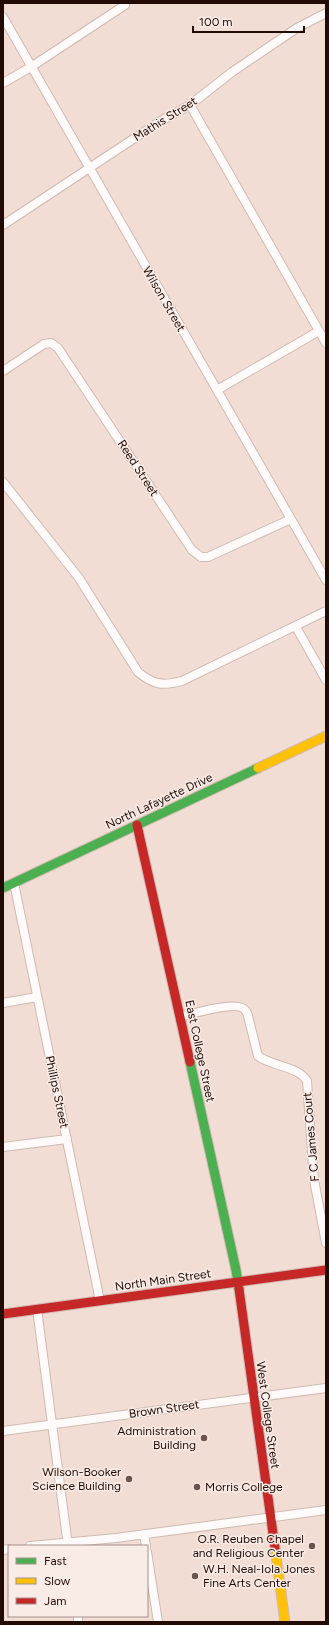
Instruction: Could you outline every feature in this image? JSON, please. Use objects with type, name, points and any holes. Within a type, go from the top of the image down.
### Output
[{"type":"street","points":[[3,83],[31,67],[125,5]]},
{"type":"street","name":"Mathis Street","points":[[3,225],[159,122],[190,104],[232,72],[297,28],[326,13]]},
{"type":"street","name":"Wilson Street","points":[[3,17],[326,580]]},
{"type":"street","points":[[190,104],[326,343]]},
{"type":"street","points":[[217,390],[319,331]]},
{"type":"street","name":"Reed Street","points":[[3,371],[44,344],[51,343],[58,348],[192,550],[198,556],[208,557],[291,519]]},
{"type":"street","points":[[3,482],[6,492],[79,578],[138,672],[147,679],[158,684],[165,685],[182,681],[296,627],[326,611]]},
{"type":"street","points":[[296,627],[326,680]]},
{"type":"street","name":"North Lafayette Drive","points":[[3,888],[326,736]]},
{"type":"street","name":"East College Street","points":[[137,825],[237,1282]]},
{"type":"street","name":"Phillips Street","points":[[14,883],[100,1301]]},
{"type":"street","points":[[3,1002],[38,997]]},
{"type":"street","name":"F C James Court","points":[[180,1017],[229,1006],[246,1010],[258,1056],[264,1060],[300,1073],[307,1081],[316,1194],[326,1243]]},
{"type":"street","points":[[3,1147],[67,1139]]},
{"type":"street","name":"North Main Street","points":[[3,1314],[326,1270]]},
{"type":"street","name":"West College Street","points":[[237,1282],[285,1622]]},
{"type":"street","points":[[37,1309],[68,1544]]},
{"type":"street","name":"Brown Street","points":[[3,1431],[326,1388]]},
{"type":"street","points":[[49,1545],[68,1544],[326,1510]]},
{"type":"street","points":[[144,1534],[146,1545]]},
{"type":"street","points":[[148,1558],[158,1622]]},
{"type":"traffic: fast","points":[[3,888],[258,768]]},
{"type":"traffic: fast","points":[[190,1062],[239,1289]]},
{"type":"traffic: slow","points":[[258,768],[326,736]]},
{"type":"traffic: slow","points":[[275,1548],[285,1622]]},
{"type":"traffic: jam","points":[[137,825],[190,1062]]},
{"type":"traffic: jam","points":[[3,1314],[326,1270]]},
{"type":"traffic: jam","points":[[239,1289],[275,1548]]},
{"type":"place","name":"Administration Building","points":[[204,1438]]},
{"type":"place","name":"Wilson-Booker Science Building","points":[[129,1479]]},
{"type":"place","name":"Morris College","points":[[197,1487]]},
{"type":"place","name":"O.R. Reuben Chapel and Religious Center","points":[[312,1546]]},
{"type":"place","name":"W.H. Neal-Iola Jones Fine Arts Center","points":[[195,1576]]}]
